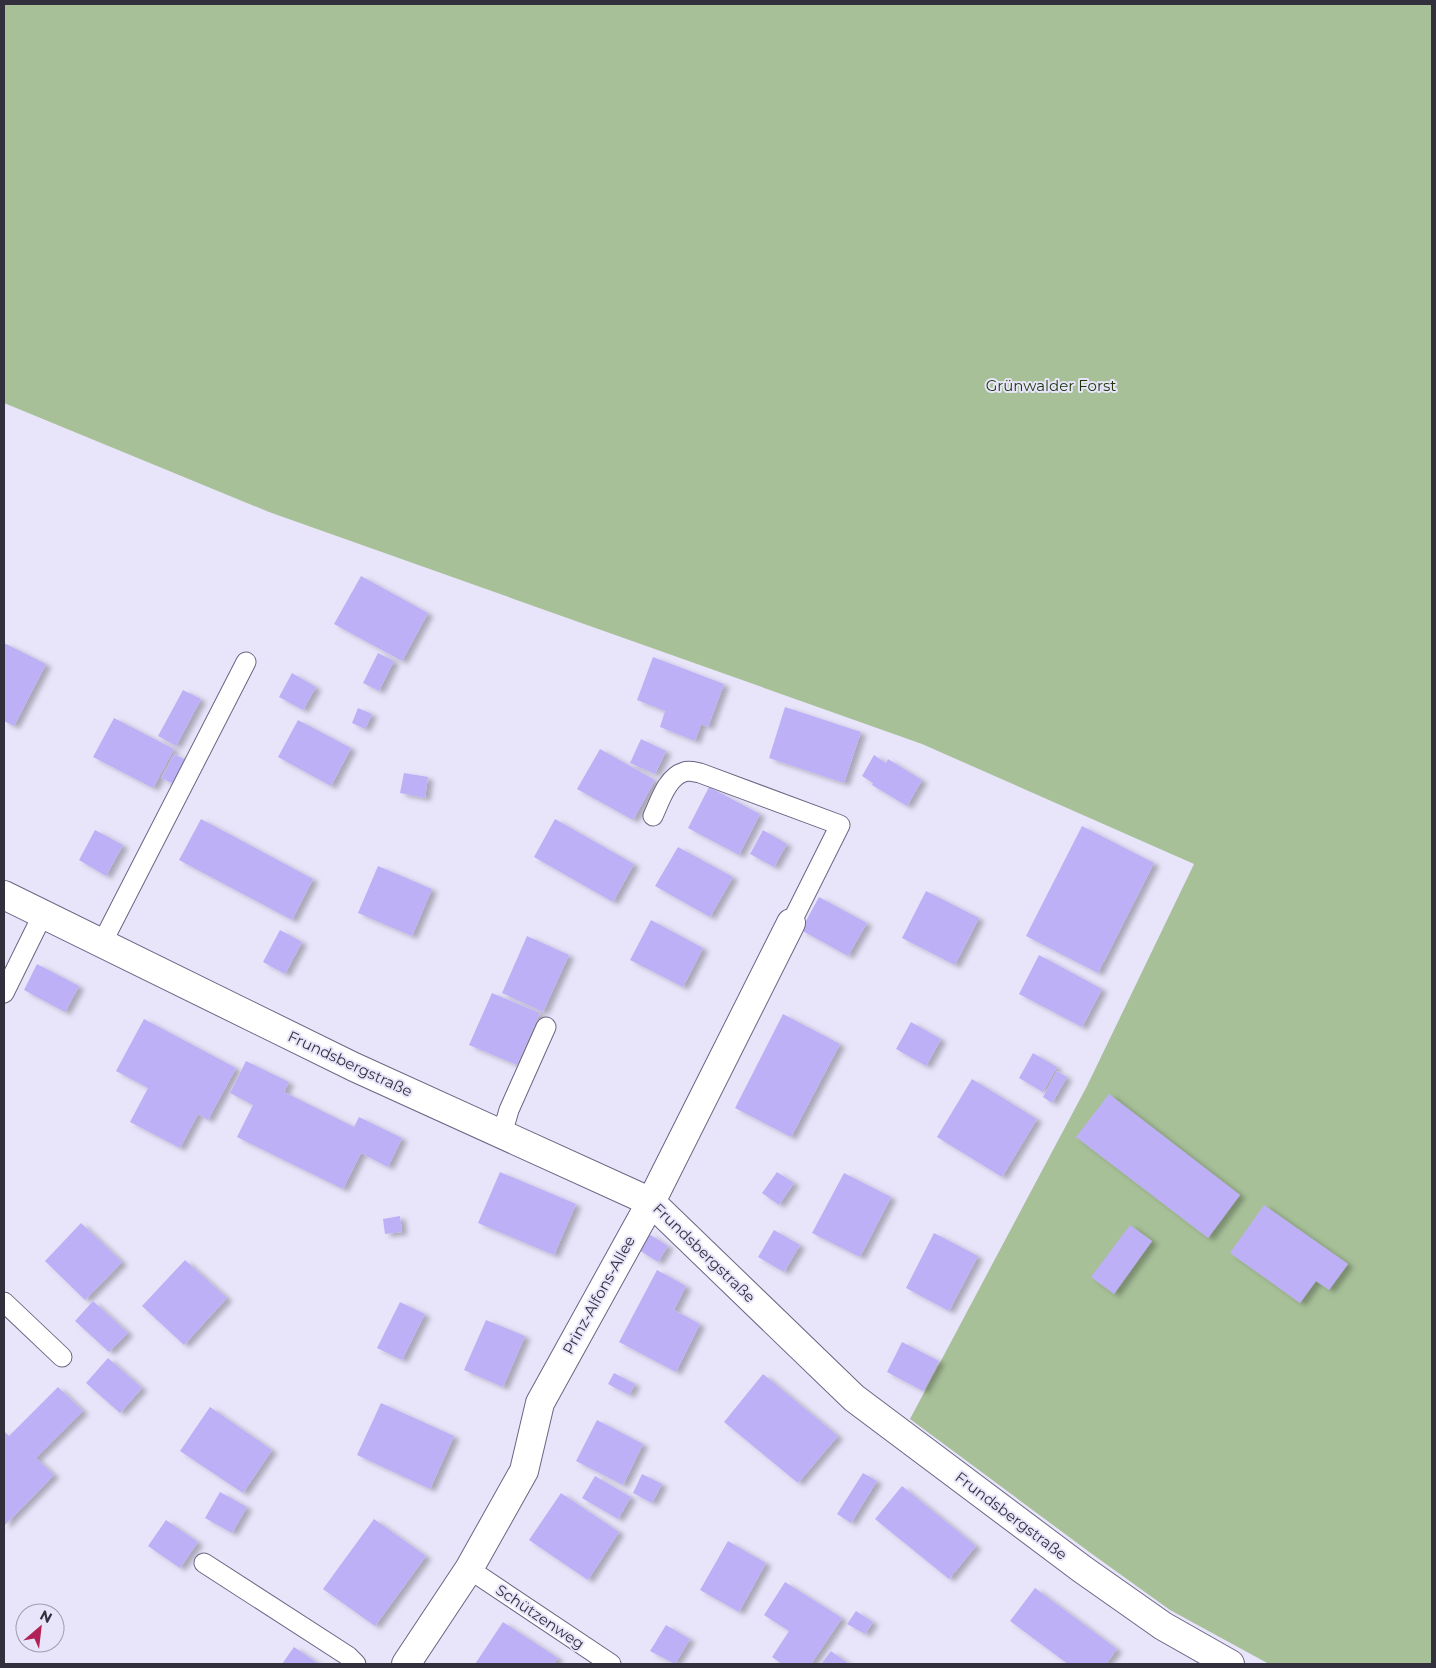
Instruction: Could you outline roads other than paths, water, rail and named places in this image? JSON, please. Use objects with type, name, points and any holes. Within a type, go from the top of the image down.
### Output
[{"type":"street","name":"Frundsbergstraße","points":[[4,895],[354,1067],[651,1202],[854,1398],[1082,1569],[1147,1615],[1230,1664]]},
{"type":"street","name":"Prinz-Alfons-Allee","points":[[406,1664],[469,1569],[524,1471],[540,1404],[651,1202],[791,922]]},
{"type":"lane","points":[[102,943],[246,662]]},
{"type":"lane","points":[[652,816],[667,786],[676,775],[686,771],[700,773],[840,825],[791,922]]},
{"type":"lane","points":[[4,994],[43,914]]},
{"type":"lane","points":[[502,1134],[509,1110],[546,1027]]},
{"type":"lane","points":[[4,1302],[62,1357]]},
{"type":"lane","points":[[204,1563],[348,1656],[356,1664]]},
{"type":"lane","name":"Schützenweg","points":[[469,1569],[611,1664]]},
{"type":"park label","name":"Grünwalder Forst","points":[[1051,386]]}]
